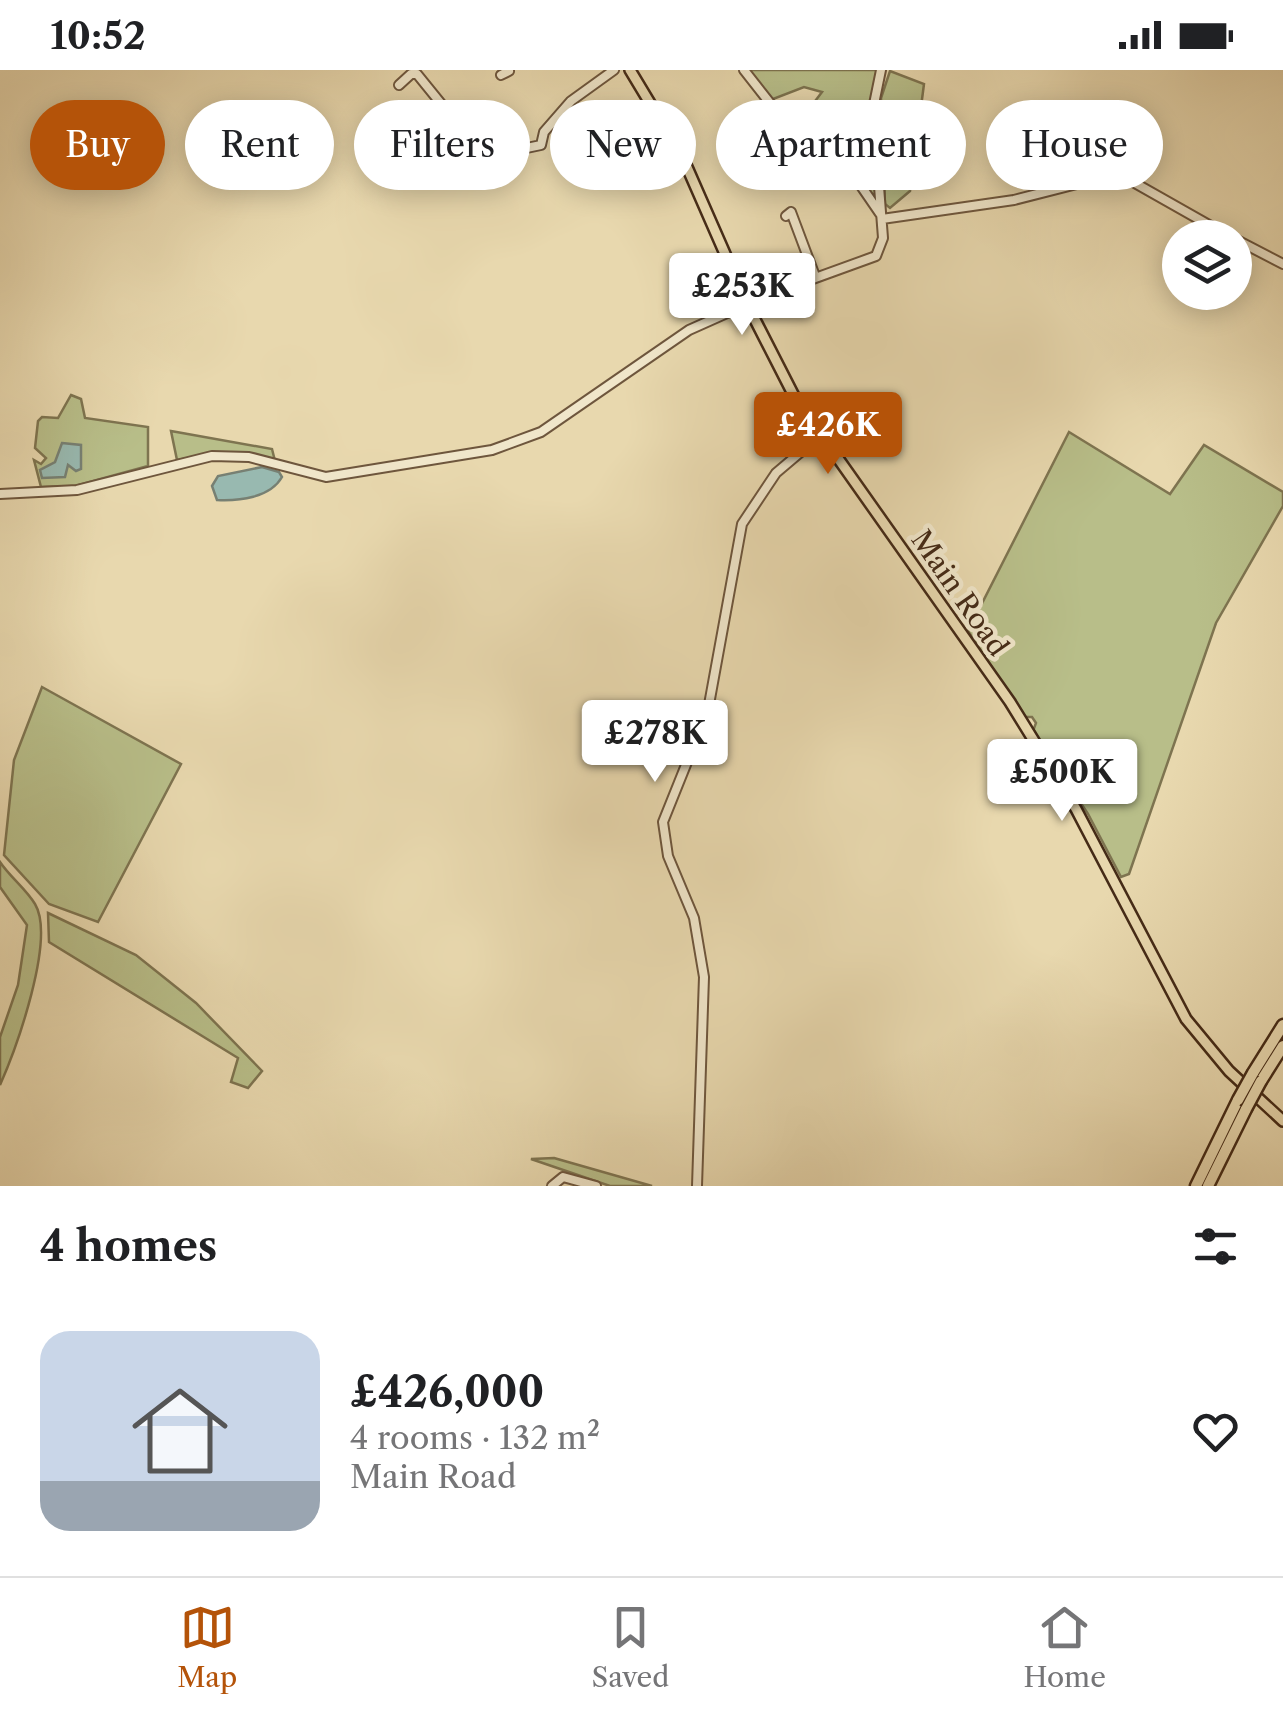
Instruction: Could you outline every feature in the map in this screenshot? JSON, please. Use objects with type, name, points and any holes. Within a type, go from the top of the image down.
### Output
[{"type":"highway","points":[[1196,1186],[1283,1025]]},
{"type":"highway","points":[[1257,1077],[1283,1046]]},
{"type":"highway","points":[[1208,1186],[1242,1104]]},
{"type":"main road","name":"Main Road","points":[[630,70],[683,158],[747,304],[794,396],[1010,702],[1066,792],[1186,1019],[1226,1069],[1283,1121]]},
{"type":"street","points":[[530,147],[540,145],[544,132],[568,116],[582,90],[614,70]]},
{"type":"street","points":[[744,70],[777,112],[846,164],[882,217]]},
{"type":"street","points":[[0,494],[77,490],[212,456],[250,457],[326,477],[492,450],[541,432],[672,339],[815,276],[876,256],[882,246],[882,217],[873,109],[880,70]]},
{"type":"street","points":[[399,85],[417,72],[437,100]]},
{"type":"street","points":[[882,217],[1014,200],[1119,176],[1200,220]]},
{"type":"street","points":[[790,211],[815,276]]},
{"type":"street","points":[[1252,248],[1283,264]]},
{"type":"street","points":[[697,1186],[704,977],[694,918],[668,856],[663,822],[708,710],[742,524],[776,473],[822,434]]},
{"type":"street","points":[[552,1186],[563,1177],[596,1186]]},
{"type":"green space","points":[[747,70],[878,70],[872,100],[816,100],[822,92],[804,87],[767,100]]},
{"type":"green space","points":[[890,71],[924,84],[922,100],[881,98]]},
{"type":"green space","points":[[884,190],[910,190],[890,208],[885,204]]},
{"type":"green space","points":[[71,395],[81,399],[85,418],[148,427],[148,466],[75,486],[41,487],[34,460],[41,464],[46,458],[35,448],[38,421],[42,417],[58,418]]},
{"type":"green space","points":[[171,431],[272,449],[275,461],[211,454],[177,460]]},
{"type":"green space","points":[[1069,432],[1170,494],[1204,445],[1283,492],[1283,506],[1216,623],[1129,874],[1121,877],[1088,814],[1033,731],[1036,723],[1032,717],[1024,717],[968,631]]},
{"type":"green space","points":[[42,687],[181,764],[98,922],[49,904],[4,855],[14,760]]},
{"type":"green space","points":[[0,862],[35,904],[41,942],[31,994],[0,1085],[0,1037],[18,985],[27,925],[0,887]]},
{"type":"green space","points":[[48,913],[136,955],[196,1003],[262,1071],[248,1088],[231,1082],[238,1058],[49,942]]},
{"type":"green space","points":[[554,1158],[652,1186],[610,1186],[531,1159]]},
{"type":"water","points":[[62,443],[81,445],[81,469],[76,471],[68,465],[65,477],[42,478],[40,470],[55,462]]},
{"type":"water","points":[[262,467],[279,472],[282,477],[270,490],[244,499],[217,500],[212,486],[218,476]]}]
